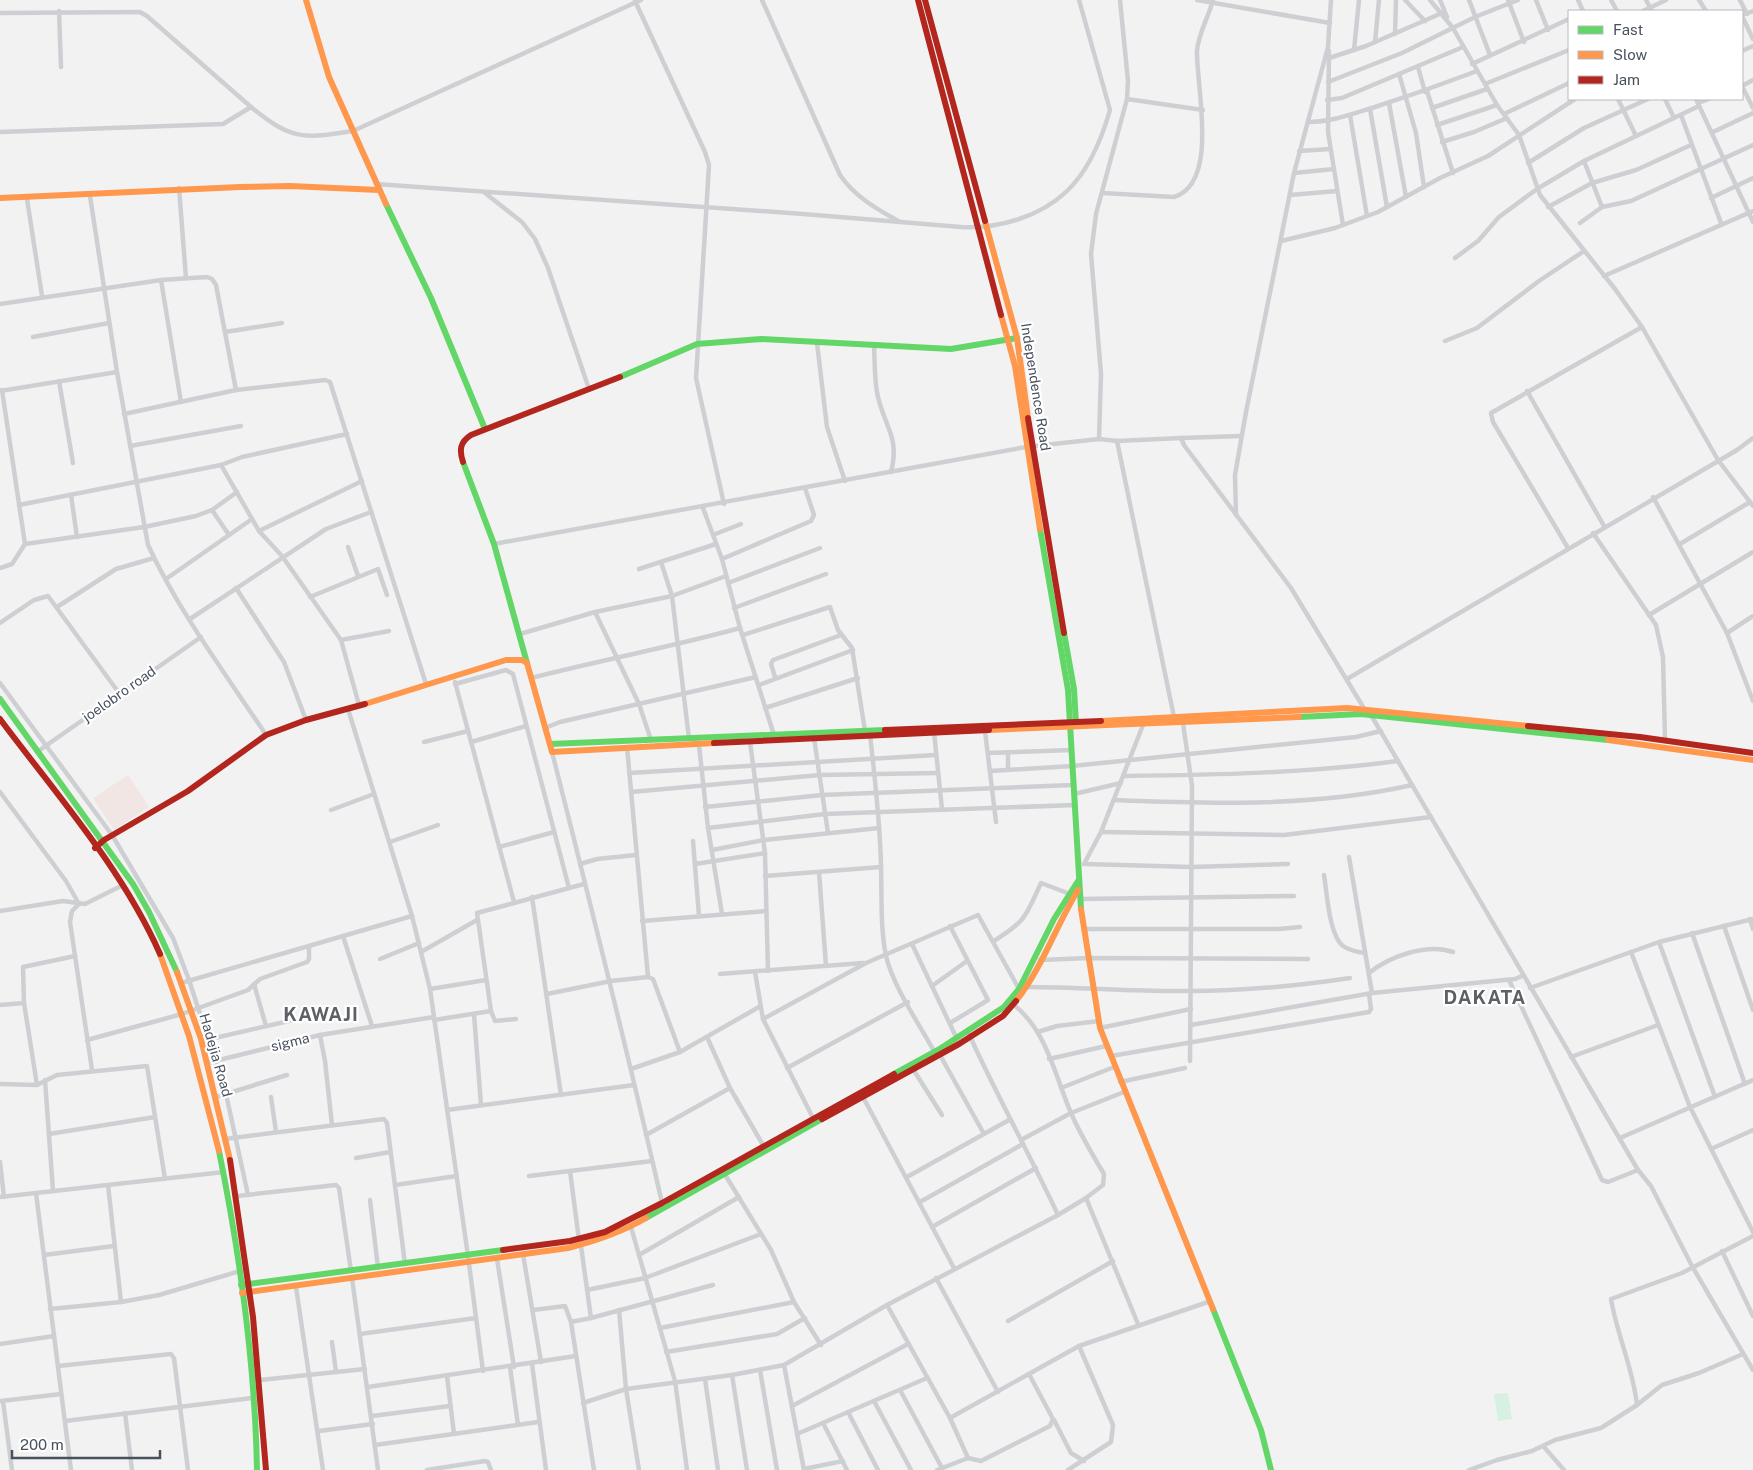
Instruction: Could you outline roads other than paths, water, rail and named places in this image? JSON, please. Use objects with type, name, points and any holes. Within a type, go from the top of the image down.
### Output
[{"type":"main road","points":[[306,0],[317,43],[353,131],[431,299],[485,429]]},
{"type":"main road","name":"Independence Road","points":[[918,0],[1013,339],[1029,447],[1074,689],[1073,724]]},
{"type":"main road","name":"Independence Road","points":[[925,0],[983,228]]},
{"type":"main road","points":[[0,198],[27,199],[90,196],[180,188],[378,187]]},
{"type":"main road","points":[[1013,339],[951,349],[761,339],[697,344],[589,389],[485,429],[463,440],[460,445],[460,453],[494,544],[552,752],[750,742],[775,738],[868,733],[1073,724],[1143,725],[1183,723],[1259,715],[1363,708],[1753,760]]},
{"type":"main road","points":[[95,848],[112,835],[188,791],[266,735],[306,720],[348,710],[506,660],[522,660],[527,663]]},
{"type":"main road","name":"Hadejia Road","points":[[0,699],[37,752],[104,840],[149,911],[194,1009],[200,1042],[216,1097],[237,1196],[260,1380],[266,1470]]},
{"type":"main road","points":[[550,744],[689,739],[814,738],[868,733],[985,731],[1174,717],[1371,715],[1665,740],[1753,753]]},
{"type":"main road","name":"Hadejia Road","points":[[0,720],[123,885],[161,957],[182,1014],[201,1076],[224,1172],[240,1271],[255,1420],[257,1470]]},
{"type":"main road","points":[[1073,724],[1071,750],[1078,881],[1100,1024],[1114,1068],[1261,1430],[1271,1470]]},
{"type":"main road","points":[[241,1285],[352,1274],[580,1243],[605,1232],[662,1203],[763,1145],[863,1097],[913,1069],[957,1039],[969,1035],[1004,1007],[1019,990],[1054,919],[1078,881]]},
{"type":"main road","points":[[242,1293],[296,1287],[378,1268],[405,1264],[497,1258],[523,1254],[580,1243],[631,1227],[813,1118],[1003,1016],[1026,987],[1063,914],[1079,890]]},
{"type":"street","points":[[0,13],[131,11],[147,16],[251,107],[289,134],[302,137],[353,131],[635,1],[641,0]]},
{"type":"street","points":[[762,0],[840,175],[847,185],[873,207],[903,223]]},
{"type":"street","points":[[378,187],[484,192],[983,228],[1034,213],[1067,191],[1086,167],[1105,126],[1110,110],[1078,0]]},
{"type":"street","points":[[1099,439],[1101,374],[1091,254],[1096,214],[1127,99],[1128,81],[1120,0]]},
{"type":"street","points":[[1197,0],[1330,23]]},
{"type":"street","points":[[1331,0],[1327,122],[1343,225]]},
{"type":"street","points":[[1354,50],[1359,0]]},
{"type":"street","points":[[1375,42],[1379,0]]},
{"type":"street","points":[[1395,34],[1396,0]]},
{"type":"street","points":[[1405,0],[1426,21]]},
{"type":"street","points":[[1430,0],[1453,28],[1497,105],[1519,135],[1537,189],[1548,207],[1604,276],[1642,327],[1718,460],[1751,504],[1680,544]]},
{"type":"street","points":[[1440,0],[1448,21]]},
{"type":"street","points":[[1469,0],[1490,54]]},
{"type":"street","points":[[1328,82],[1402,53],[1475,17],[1518,0]]},
{"type":"street","points":[[1536,0],[1548,30]]},
{"type":"street","points":[[1646,0],[1651,9],[1666,0]]},
{"type":"street","points":[[635,1],[705,152],[710,180],[695,362],[698,394],[724,504]]},
{"type":"street","points":[[1102,193],[1174,197],[1183,194],[1190,188],[1196,177],[1202,142],[1203,110],[1197,54],[1212,2]]},
{"type":"street","points":[[1509,2],[1524,42]]},
{"type":"street","points":[[1753,10],[1744,15],[1753,39]]},
{"type":"street","points":[[60,11],[61,67]]},
{"type":"street","points":[[1329,58],[1375,42],[1442,13]]},
{"type":"street","points":[[1472,64],[1490,54],[1524,42],[1568,20]]},
{"type":"street","points":[[1236,515],[1235,475],[1242,436],[1294,173],[1328,47]]},
{"type":"street","points":[[1327,100],[1342,98],[1463,47]]},
{"type":"street","points":[[1432,108],[1568,50]]},
{"type":"street","points":[[1418,67],[1453,173]]},
{"type":"street","points":[[1308,122],[1327,122],[1426,91],[1477,71]]},
{"type":"street","points":[[1399,74],[1408,97],[1416,133],[1424,187]]},
{"type":"street","points":[[1442,142],[1506,116],[1568,84]]},
{"type":"street","points":[[1743,88],[1753,108]]},
{"type":"street","points":[[1127,99],[1203,110]]},
{"type":"street","points":[[1281,241],[1343,225],[1387,207],[1488,156],[1573,100]]},
{"type":"street","points":[[1618,100],[1636,136]]},
{"type":"street","points":[[1528,163],[1584,128],[1646,100]]},
{"type":"street","points":[[1665,100],[1674,118]]},
{"type":"street","points":[[1389,103],[1406,197]]},
{"type":"street","points":[[1456,258],[1478,242],[1499,217],[1537,189],[1584,161],[1680,115],[1698,103],[1751,212],[1753,222]]},
{"type":"street","points":[[1437,125],[1497,105]]},
{"type":"street","points":[[0,132],[223,124],[251,107]]},
{"type":"street","points":[[1370,109],[1387,207]]},
{"type":"street","points":[[1713,132],[1753,113]]},
{"type":"street","points":[[1350,115],[1367,216]]},
{"type":"street","points":[[1680,115],[1721,224]]},
{"type":"street","points":[[1548,207],[1592,183],[1636,170],[1691,145]]},
{"type":"street","points":[[1580,223],[1602,207],[1631,200],[1700,171],[1753,145]]},
{"type":"street","points":[[1299,152],[1330,149]]},
{"type":"street","points":[[1584,161],[1602,207]]},
{"type":"street","points":[[1294,173],[1334,169]]},
{"type":"street","points":[[1711,198],[1753,178]]},
{"type":"street","points":[[180,188],[186,278]]},
{"type":"street","points":[[1290,195],[1338,191]]},
{"type":"street","points":[[484,192],[522,222],[536,239],[548,268],[589,389]]},
{"type":"street","points":[[90,196],[124,414],[144,527],[154,558],[201,637],[266,735]]},
{"type":"street","points":[[27,199],[42,296]]},
{"type":"street","points":[[1604,276],[1751,212]]},
{"type":"street","points":[[1444,341],[1477,328],[1539,281],[1584,251]]},
{"type":"street","points":[[0,304],[42,296],[161,280],[207,277],[212,279],[216,285],[236,390]]},
{"type":"street","points":[[161,280],[181,402]]},
{"type":"street","points":[[33,337],[110,323]]},
{"type":"street","points":[[225,332],[282,323]]},
{"type":"street","points":[[1568,548],[1490,416],[1492,410],[1642,327]]},
{"type":"street","points":[[817,342],[827,426],[846,481]]},
{"type":"street","points":[[874,346],[878,397],[892,434],[894,458],[891,472]]},
{"type":"street","points":[[0,568],[12,564],[25,544],[1,390],[117,372]]},
{"type":"street","points":[[124,414],[236,390],[325,380],[332,386],[426,684]]},
{"type":"street","points":[[59,381],[72,463]]},
{"type":"street","points":[[1527,392],[1604,526]]},
{"type":"street","points":[[130,446],[241,426]]},
{"type":"street","points":[[19,506],[222,465],[242,457],[347,434]]},
{"type":"street","points":[[494,544],[703,508],[1029,447],[1099,439],[1117,442],[1242,436]]},
{"type":"street","points":[[1181,438],[1291,588],[1363,708],[1371,715],[1381,731],[1522,976],[1638,1170],[1651,1186],[1692,1266],[1753,1370]]},
{"type":"street","points":[[1347,679],[1753,438]]},
{"type":"street","points":[[1117,442],[1174,717]]},
{"type":"street","points":[[222,465],[259,531],[282,556],[341,640],[359,705]]},
{"type":"street","points":[[259,531],[362,481]]},
{"type":"street","points":[[722,558],[811,521],[814,515],[805,488]]},
{"type":"street","points":[[25,544],[144,527],[196,516],[212,510],[237,492]]},
{"type":"street","points":[[72,495],[76,537]]},
{"type":"street","points":[[1653,497],[1727,633],[1753,701]]},
{"type":"street","points":[[703,508],[722,558],[734,608],[775,738]]},
{"type":"street","points":[[212,510],[229,535]]},
{"type":"street","points":[[190,618],[282,556],[326,529],[371,512]]},
{"type":"street","points":[[166,579],[252,519]]},
{"type":"street","points":[[713,535],[740,524]]},
{"type":"street","points":[[1593,533],[1649,615],[1659,633],[1663,657],[1665,740]]},
{"type":"street","points":[[639,569],[716,544]]},
{"type":"street","points":[[348,547],[358,576]]},
{"type":"street","points":[[728,583],[820,548]]},
{"type":"street","points":[[1649,615],[1753,552]]},
{"type":"street","points":[[57,607],[116,569],[154,558]]},
{"type":"street","points":[[661,562],[672,596],[676,646],[689,739]]},
{"type":"street","points":[[310,597],[378,569],[387,595]]},
{"type":"street","points":[[734,608],[826,574]]},
{"type":"street","points":[[520,634],[595,612],[672,596],[726,576]]},
{"type":"street","points":[[236,588],[284,662],[306,720]]},
{"type":"street","points":[[0,623],[41,596],[48,596],[119,693]]},
{"type":"street","points":[[743,635],[826,606],[832,609],[841,635],[853,650],[873,757],[886,956],[892,974],[984,1134]]},
{"type":"street","points":[[595,612],[639,704],[651,740]]},
{"type":"street","points":[[1727,633],[1753,616]]},
{"type":"street","points":[[532,678],[615,657],[676,646],[740,628]]},
{"type":"street","points":[[341,640],[389,631]]},
{"type":"street","points":[[775,677],[771,664],[773,660],[841,635]]},
{"type":"street","name":"joelobro road","points":[[37,752],[201,637]]},
{"type":"street","points":[[759,684],[853,650]]},
{"type":"street","points":[[456,684],[510,672],[513,674],[569,888]]},
{"type":"street","points":[[453,676],[514,902]]},
{"type":"street","points":[[545,728],[560,722],[756,676]]},
{"type":"street","points":[[765,708],[858,678]]},
{"type":"street","points":[[0,683],[112,835],[173,938],[189,980],[194,1009],[208,1040],[226,1094],[237,1137],[248,1195]]},
{"type":"street","points":[[348,710],[412,916],[430,989],[469,1259],[482,1371]]},
{"type":"street","points":[[1183,723],[1191,776],[1192,803],[1190,1061]]},
{"type":"street","points":[[1086,864],[1124,776],[1143,725]]},
{"type":"street","points":[[471,742],[526,726]]},
{"type":"street","points":[[424,742],[468,731]]},
{"type":"street","points":[[985,731],[996,822]]},
{"type":"street","points":[[990,771],[1072,766],[1130,758],[1187,755],[1356,738],[1381,731]]},
{"type":"street","points":[[934,732],[942,809]]},
{"type":"street","points":[[814,738],[828,833]]},
{"type":"street","points":[[750,742],[764,840],[768,971]]},
{"type":"street","points":[[699,745],[708,828],[722,914]]},
{"type":"street","points":[[627,747],[648,977]]},
{"type":"street","points":[[988,754],[1071,750]]},
{"type":"street","points":[[552,752],[584,884],[611,981],[662,1203]]},
{"type":"street","points":[[1008,752],[1008,770]]},
{"type":"street","points":[[629,773],[873,757],[936,755]]},
{"type":"street","points":[[1124,776],[1191,776],[1354,767],[1398,761]]},
{"type":"street","points":[[631,792],[820,775],[938,773]]},
{"type":"street","points":[[1074,794],[1121,783]]},
{"type":"street","points":[[706,806],[822,795],[939,790],[993,790],[1073,785]]},
{"type":"street","points":[[1114,800],[1192,803],[1288,802],[1371,794],[1412,785]]},
{"type":"street","points":[[0,792],[66,881],[79,904]]},
{"type":"street","points":[[330,810],[374,794]]},
{"type":"street","points":[[708,828],[761,820],[825,814],[1075,805]]},
{"type":"street","points":[[1101,832],[1284,835],[1431,817]]},
{"type":"street","points":[[390,842],[438,825]]},
{"type":"street","points":[[712,850],[764,840],[879,828]]},
{"type":"street","points":[[500,847],[554,832]]},
{"type":"street","points":[[693,840],[699,916]]},
{"type":"street","points":[[695,864],[765,853]]},
{"type":"street","points":[[580,864],[597,859],[636,855]]},
{"type":"street","points":[[1110,1056],[1369,1012],[1371,1009],[1369,973],[1349,857]]},
{"type":"street","points":[[1078,865],[1192,867],[1288,864]]},
{"type":"street","points":[[765,876],[881,867]]},
{"type":"street","points":[[819,872],[826,966]]},
{"type":"street","points":[[1324,875],[1333,925],[1339,942],[1349,950],[1366,953]]},
{"type":"street","points":[[994,941],[1021,924],[1034,902],[1040,883],[1070,894]]},
{"type":"street","points":[[516,1019],[495,1021],[491,1011],[478,920],[479,910],[584,884]]},
{"type":"street","points":[[0,911],[63,902],[79,904],[91,902],[123,885]]},
{"type":"street","points":[[1080,899],[1294,896]]},
{"type":"street","points":[[532,897],[561,1094]]},
{"type":"street","points":[[79,904],[70,916],[92,1070]]},
{"type":"street","points":[[642,921],[766,911]]},
{"type":"street","points":[[763,1018],[866,963],[978,915],[994,941],[1019,990]]},
{"type":"street","points":[[181,983],[412,916]]},
{"type":"street","points":[[1530,988],[1659,942],[1692,933],[1751,919],[1753,929]]},
{"type":"street","points":[[421,952],[478,920]]},
{"type":"street","points":[[950,926],[988,1000],[950,1023]]},
{"type":"street","points":[[1724,926],[1753,1010]]},
{"type":"street","points":[[1085,929],[1280,929],[1300,927]]},
{"type":"street","points":[[1692,933],[1744,1084]]},
{"type":"street","points":[[344,936],[372,1026]]},
{"type":"street","points":[[1659,942],[1715,1097]]},
{"type":"street","points":[[380,960],[419,944]]},
{"type":"street","points":[[912,944],[957,1039]]},
{"type":"street","points":[[87,1040],[182,1014],[248,990],[260,980],[307,962],[309,959],[309,946]]},
{"type":"street","points":[[1369,973],[1388,959],[1431,948],[1440,948],[1453,952]]},
{"type":"street","points":[[1631,952],[1690,1107],[1753,1232]]},
{"type":"street","points":[[37,1085],[24,1003],[24,967],[75,956]]},
{"type":"street","points":[[1040,960],[1089,958],[1191,960],[1308,959]]},
{"type":"street","points":[[932,986],[967,961]]},
{"type":"street","points":[[720,974],[866,963]]},
{"type":"street","points":[[755,972],[759,1008],[786,1068],[813,1118]]},
{"type":"street","points":[[1191,1025],[1370,993],[1509,980],[1522,976]]},
{"type":"street","points":[[547,994],[611,981],[648,977],[653,979],[657,984],[680,1052]]},
{"type":"street","points":[[1026,987],[1052,986],[1094,990],[1191,991],[1289,987],[1350,978]]},
{"type":"street","points":[[430,989],[486,980]]},
{"type":"street","points":[[1509,980],[1602,1180],[1608,1182],[1638,1170]]},
{"type":"street","points":[[254,984],[266,1026]]},
{"type":"street","points":[[786,1068],[908,1002]]},
{"type":"street","points":[[0,1005],[24,1003]]},
{"type":"street","points":[[583,1403],[626,1389],[675,1381],[732,1375],[784,1365],[954,1268],[1058,1215],[1103,1185],[1104,1174],[1071,1113],[1038,1032],[1026,1014],[1014,1004]]},
{"type":"street","points":[[631,1069],[680,1052],[759,1008]]},
{"type":"street","points":[[1038,1032],[1051,1027],[1100,1024],[1191,1009]]},
{"type":"street","name":"sigma","points":[[207,1063],[320,1035],[372,1026],[491,1011]]},
{"type":"street","points":[[474,1014],[481,1105]]},
{"type":"street","points":[[200,1042],[293,1020]]},
{"type":"street","points":[[1571,1057],[1658,1025]]},
{"type":"street","points":[[320,1035],[325,1061],[332,1125]]},
{"type":"street","points":[[969,1035],[1009,1120],[1036,1168],[1058,1215]]},
{"type":"street","points":[[708,1037],[730,1088],[763,1145]]},
{"type":"street","points":[[1050,1059],[1106,1046]]},
{"type":"street","points":[[0,1084],[37,1085],[57,1075],[147,1066],[164,1179]]},
{"type":"street","points":[[1061,1088],[1114,1068]]},
{"type":"street","points":[[1120,1082],[1185,1068]]},
{"type":"street","points":[[913,1069],[942,1115]]},
{"type":"street","points":[[216,1097],[287,1075]]},
{"type":"street","points":[[45,1080],[53,1191]]},
{"type":"street","points":[[1620,1138],[1753,1080]]},
{"type":"street","points":[[447,1110],[634,1085]]},
{"type":"street","points":[[646,1135],[730,1088]]},
{"type":"street","points":[[920,1202],[1071,1113],[1124,1092]]},
{"type":"street","points":[[271,1097],[276,1132]]},
{"type":"street","points":[[863,1097],[954,1268]]},
{"type":"street","points":[[49,1134],[155,1117]]},
{"type":"street","points":[[225,1139],[384,1119],[387,1123],[405,1264]]},
{"type":"street","points":[[906,1177],[1009,1120]]},
{"type":"street","points":[[1711,1149],[1753,1130]]},
{"type":"street","points":[[356,1158],[390,1152]]},
{"type":"street","points":[[529,1176],[652,1161]]},
{"type":"street","points":[[0,1162],[2,1197],[224,1172]]},
{"type":"street","points":[[932,1227],[1036,1168]]},
{"type":"street","points":[[570,1171],[591,1318]]},
{"type":"street","points":[[724,1173],[761,1234],[794,1302],[820,1345]]},
{"type":"street","points":[[395,1185],[457,1176]]},
{"type":"street","points":[[108,1185],[121,1302]]},
{"type":"street","points":[[237,1196],[336,1185],[338,1188],[352,1274],[378,1470]]},
{"type":"street","points":[[36,1193],[71,1470]]},
{"type":"street","points":[[639,1255],[739,1196]]},
{"type":"street","points":[[1086,1198],[1138,1324]]},
{"type":"street","points":[[370,1200],[378,1268]]},
{"type":"street","points":[[1746,1217],[1753,1214]]},
{"type":"street","points":[[631,1227],[675,1381],[687,1470]]},
{"type":"street","points":[[587,1290],[645,1278],[761,1234]]},
{"type":"street","points":[[1637,1405],[1629,1361],[1615,1320],[1611,1299],[1682,1273],[1692,1266],[1753,1236]]},
{"type":"street","points":[[44,1255],[114,1246]]},
{"type":"street","points":[[1722,1252],[1753,1316]]},
{"type":"street","points":[[523,1254],[541,1362]]},
{"type":"street","points":[[497,1258],[518,1425]]},
{"type":"street","points":[[1008,1321],[1113,1261]]},
{"type":"street","points":[[50,1309],[121,1302],[159,1294],[240,1271]]},
{"type":"street","points":[[936,1278],[998,1392]]},
{"type":"street","points":[[571,1322],[713,1285]]},
{"type":"street","points":[[296,1287],[311,1374],[323,1470]]},
{"type":"street","points":[[660,1328],[794,1302]]},
{"type":"street","points":[[950,1418],[1079,1346],[1138,1324],[1208,1302]]},
{"type":"street","points":[[887,1305],[950,1418],[968,1458]]},
{"type":"street","points":[[533,1310],[565,1306],[571,1322],[594,1470]]},
{"type":"street","points":[[619,1310],[626,1389],[639,1470]]},
{"type":"street","points":[[360,1334],[476,1318]]},
{"type":"street","points":[[666,1352],[777,1334],[805,1318]]},
{"type":"street","points":[[0,1344],[54,1336]]},
{"type":"street","points":[[332,1342],[336,1372]]},
{"type":"street","points":[[792,1406],[908,1344]]},
{"type":"street","points":[[1068,1470],[1111,1442],[1114,1434],[1113,1425],[1079,1346]]},
{"type":"street","points":[[58,1366],[170,1354],[174,1358],[188,1470]]},
{"type":"street","points":[[1469,1470],[1544,1447],[1554,1440],[1600,1428],[1637,1405],[1662,1385],[1700,1373],[1743,1354]]},
{"type":"street","points":[[368,1387],[576,1356]]},
{"type":"street","points":[[532,1364],[538,1422],[546,1470]]},
{"type":"street","points":[[784,1365],[804,1469],[843,1461]]},
{"type":"street","points":[[260,1380],[365,1369]]},
{"type":"street","points":[[760,1370],[777,1470]]},
{"type":"street","points":[[1029,1374],[1071,1453],[1084,1461]]},
{"type":"street","points":[[732,1375],[747,1470]]},
{"type":"street","points":[[447,1376],[454,1434]]},
{"type":"street","points":[[797,1434],[927,1378]]},
{"type":"street","points":[[705,1379],[718,1470]]},
{"type":"street","points":[[900,1390],[939,1469],[968,1458],[981,1461],[1050,1426],[1053,1418]]},
{"type":"street","points":[[12,1470],[2,1401],[61,1394]]},
{"type":"street","points":[[65,1421],[252,1398]]},
{"type":"street","points":[[874,1401],[911,1470]]},
{"type":"street","points":[[372,1416],[450,1406]]},
{"type":"street","points":[[848,1412],[878,1470]]},
{"type":"street","points":[[125,1413],[132,1470]]},
{"type":"street","points":[[376,1445],[538,1422]]},
{"type":"street","points":[[824,1423],[847,1470]]},
{"type":"street","points":[[319,1431],[373,1424]]},
{"type":"street","points":[[1544,1447],[1564,1470]]},
{"type":"street","points":[[427,1470],[485,1461],[488,1462],[491,1470]]},
{"type":"district","name":"DAKATA","points":[[1485,997]]},
{"type":"district","name":"KAWAJI","points":[[321,1014]]}]
